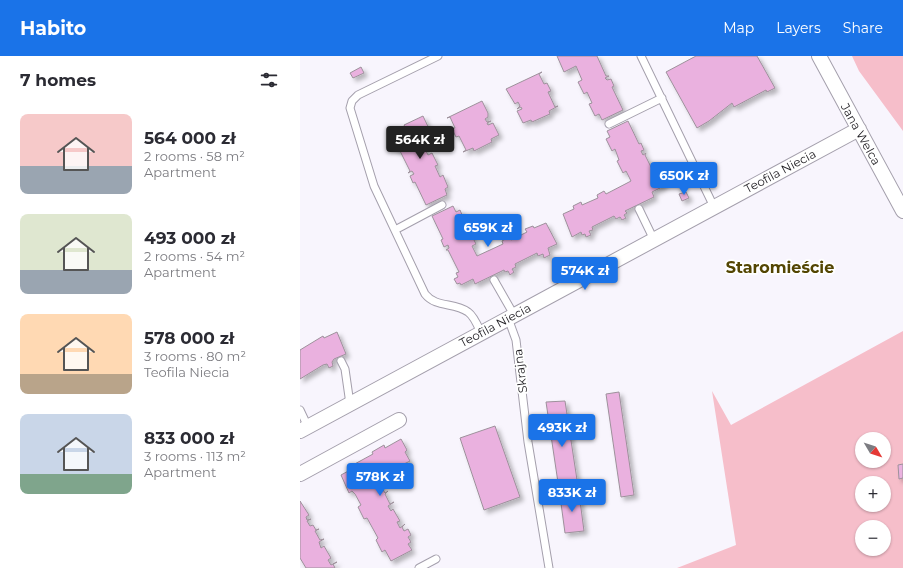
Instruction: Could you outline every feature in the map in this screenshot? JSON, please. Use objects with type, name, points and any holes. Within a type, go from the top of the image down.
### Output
[{"type":"street","name":"Jana Welca","points":[[819,56],[903,212]]},
{"type":"street","name":"Teofila Niecia","points":[[304,429],[859,129]]},
{"type":"street","points":[[300,474],[399,420]]},
{"type":"lane","points":[[438,56],[358,95],[352,100],[350,108],[374,186],[425,294],[435,303],[466,311],[471,314],[481,333]]},
{"type":"lane","points":[[641,56],[714,207]]},
{"type":"lane","points":[[609,124],[662,98]]},
{"type":"lane","points":[[395,230],[442,205]]},
{"type":"lane","points":[[639,210],[654,240]]},
{"type":"lane","name":"Skrajna","points":[[494,280],[511,317],[516,340],[528,442],[549,568]]},
{"type":"lane","points":[[341,360],[345,368],[350,404]]},
{"type":"lane","points":[[300,410],[304,429]]},
{"type":"lane","points":[[419,568],[436,559]]},
{"type":"shaded area","points":[[852,56],[903,56],[903,131],[859,71]]},
{"type":"shaded area","points":[[903,331],[903,568],[677,568],[736,545],[712,391],[731,425]]},
{"type":"building","points":[[557,56],[597,56],[606,76],[609,76],[605,78],[607,80],[611,79],[614,86],[612,87],[623,110],[602,120],[599,114],[595,116],[589,104],[592,103],[587,92],[584,94],[578,82],[582,80],[576,66],[564,72]]},
{"type":"building","points":[[696,56],[757,56],[775,88],[767,92],[766,90],[734,107],[732,103],[709,121],[697,128],[666,72]]},
{"type":"building","points":[[361,67],[364,73],[353,78],[350,73]]},
{"type":"building","points":[[542,72],[539,74],[544,84],[547,83],[551,91],[548,92],[555,107],[558,106],[549,111],[550,114],[532,122],[531,120],[523,123],[517,111],[522,109],[521,107],[517,109],[520,106],[518,102],[515,104],[506,89]]},
{"type":"building","points":[[482,101],[488,113],[488,117],[485,119],[487,122],[491,121],[487,123],[488,125],[493,123],[499,135],[491,139],[492,142],[474,151],[473,148],[463,152],[466,150],[459,136],[456,137],[452,129],[455,128],[450,117],[447,118]]},
{"type":"building","points":[[423,116],[432,135],[421,141],[428,155],[432,153],[438,165],[435,166],[440,177],[443,175],[448,187],[445,189],[447,195],[426,205],[415,182],[413,183],[410,176],[414,174],[412,171],[408,173],[410,171],[399,149],[396,151],[394,146],[391,148],[388,143],[392,141],[391,139],[403,134],[401,130],[405,127],[404,125]]},
{"type":"building","points":[[628,121],[639,144],[641,143],[644,150],[641,151],[643,155],[646,153],[645,155],[656,177],[658,176],[660,180],[664,178],[666,182],[662,184],[664,186],[652,192],[654,197],[625,211],[627,213],[624,215],[626,218],[622,220],[620,217],[616,219],[614,216],[592,227],[593,230],[589,231],[591,235],[586,237],[585,234],[582,235],[581,232],[572,237],[563,214],[574,209],[573,206],[581,202],[582,205],[598,198],[597,195],[604,191],[606,194],[631,181],[626,171],[623,173],[617,161],[619,160],[615,149],[612,151],[606,139],[610,137],[607,131]]},
{"type":"building","points":[[686,192],[689,198],[682,201],[679,194]]},
{"type":"building","points":[[453,206],[456,212],[460,210],[465,222],[463,223],[468,233],[470,232],[476,244],[472,246],[477,256],[503,244],[502,241],[509,237],[511,240],[527,232],[525,229],[533,226],[534,228],[546,223],[557,244],[548,248],[550,255],[544,258],[543,254],[538,256],[537,253],[515,264],[516,267],[512,269],[514,272],[510,275],[508,271],[505,272],[504,270],[475,284],[473,279],[461,285],[460,283],[457,284],[454,279],[458,277],[456,273],[459,272],[448,250],[446,250],[449,248],[448,245],[444,247],[441,240],[443,239],[432,216]]},
{"type":"building","points":[[337,332],[346,354],[334,359],[332,362],[333,366],[329,368],[327,364],[323,365],[300,379],[300,350],[323,336],[324,338]]},
{"type":"building","points":[[619,392],[634,495],[621,497],[606,394]]},
{"type":"building","points":[[565,401],[579,493],[560,496],[546,402]]},
{"type":"building","points":[[495,426],[520,497],[484,510],[460,438]]},
{"type":"building","points":[[401,439],[407,450],[405,452],[410,461],[398,467],[401,474],[399,470],[389,475],[388,473],[374,481],[379,489],[382,488],[385,493],[388,491],[385,494],[390,504],[394,502],[388,506],[391,511],[393,509],[400,521],[397,522],[400,528],[405,524],[402,527],[404,531],[408,529],[411,535],[408,537],[411,542],[408,544],[412,550],[391,561],[385,550],[382,552],[376,540],[378,538],[367,518],[364,519],[358,507],[361,505],[352,491],[349,493],[341,475],[352,469],[351,466],[373,454],[372,452],[384,445],[385,448]]},
{"type":"building","points":[[903,464],[903,478],[899,479],[898,465]]},
{"type":"building","points":[[579,493],[584,531],[565,533],[560,496]]},
{"type":"building","points":[[300,501],[309,515],[306,517],[307,520],[311,519],[307,521],[310,526],[313,525],[316,530],[319,529],[315,531],[320,540],[324,539],[319,542],[321,548],[324,546],[331,558],[328,560],[335,568],[306,568],[300,558]]},
{"type":"district","name":"Staromieście","points":[[780,267]]}]
